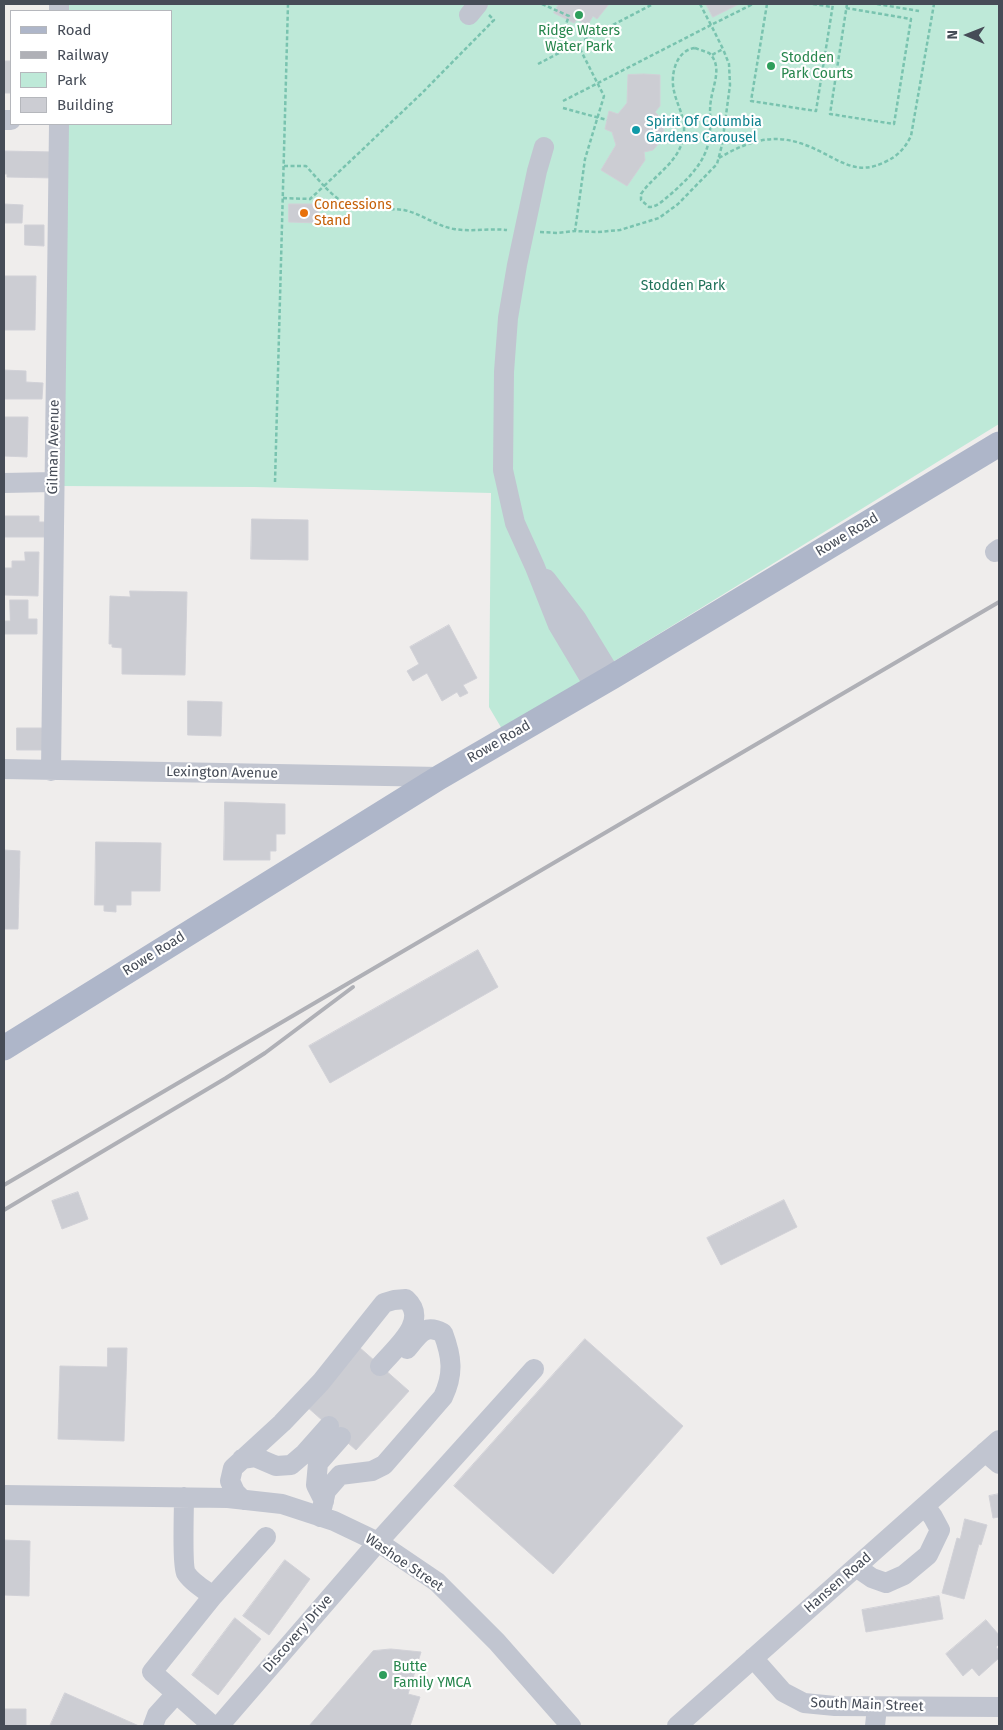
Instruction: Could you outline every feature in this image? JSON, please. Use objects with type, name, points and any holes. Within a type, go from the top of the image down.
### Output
[{"type":"main road","name":"Rowe Road","points":[[4,1048],[440,777],[603,682],[999,444]]},
{"type":"street","name":"Gilman Avenue","points":[[51,771],[59,125]]},
{"type":"street","points":[[544,147],[516,265],[508,318],[504,372],[503,470],[515,523],[535,567],[554,588],[576,618],[603,682]]},
{"type":"street","points":[[4,483],[54,482]]},
{"type":"street","name":"Lexington Avenue","points":[[4,770],[440,777]]},
{"type":"street","points":[[243,1500],[235,1492],[230,1481],[233,1468],[282,1423],[321,1382],[384,1302],[406,1300],[417,1323],[443,1333],[452,1365],[449,1385],[443,1397],[384,1465],[372,1471],[340,1474],[320,1501]]},
{"type":"street","points":[[384,1369],[417,1323]]},
{"type":"street","name":"Discovery Drive","points":[[219,1726],[378,1542],[534,1369]]},
{"type":"street","points":[[242,1459],[255,1457],[265,1460],[288,1457],[299,1447],[332,1429],[312,1458],[309,1472],[320,1501]]},
{"type":"street","name":"Hansen Road","points":[[677,1726],[925,1506],[994,1452]]},
{"type":"street","name":"Washoe Street","points":[[4,1496],[184,1497],[282,1504],[320,1501],[334,1521],[378,1542],[437,1582],[497,1642],[571,1726]]},
{"type":"street","points":[[184,1497],[186,1572],[197,1584],[213,1596]]},
{"type":"street","points":[[856,1567],[872,1578],[886,1583],[904,1575],[928,1555],[940,1530],[925,1506]]},
{"type":"street","points":[[213,1726],[152,1672],[213,1596],[266,1537]]},
{"type":"street","name":"South Main Street","points":[[753,1658],[783,1692],[804,1703],[835,1706],[876,1717],[999,1707]]},
{"type":"street","points":[[152,1726],[158,1714],[176,1694]]},
{"type":"path","points":[[275,482],[288,4]]},
{"type":"path","points":[[542,4],[569,16],[556,54]]},
{"type":"path","points":[[538,64],[654,4]]},
{"type":"path","points":[[535,232],[558,233],[620,230],[659,218],[678,204],[708,176],[717,164],[722,145],[730,85],[729,64],[700,4]]},
{"type":"path","points":[[563,101],[750,4]]},
{"type":"path","points":[[767,4],[751,101],[816,111],[833,5],[813,4]]},
{"type":"path","points":[[846,8],[911,19],[894,124],[830,114],[846,8],[847,4]]},
{"type":"path","points":[[877,4],[919,11]]},
{"type":"path","points":[[719,158],[754,142],[776,139],[802,144],[842,164],[857,168],[870,168],[897,156],[905,147],[910,136],[934,4]]},
{"type":"path","points":[[283,198],[310,199],[421,94],[494,20]]},
{"type":"path","points":[[575,231],[584,164],[604,96],[577,43]]},
{"type":"path","points":[[690,49],[706,51],[712,55],[717,71],[710,102],[709,141],[705,154],[694,172],[664,200],[654,206],[646,205],[641,200],[641,194],[672,162],[683,139],[683,120],[673,88],[677,60],[690,49]]},
{"type":"path","points":[[712,55],[723,49]]},
{"type":"path","points":[[563,108],[607,120]]},
{"type":"path","points":[[284,166],[306,166],[324,186],[341,201],[351,206],[363,209],[406,211],[453,229],[511,230]]},
{"type":"green space","name":"Stodden Park","points":[[67,4],[999,4],[999,424],[502,729],[489,707],[491,493],[254,487],[60,486],[65,125],[172,125],[172,10],[67,10]]},
{"type":"building","name":"Ridge Waters Water Park","points":[[559,4],[609,4],[597,19],[593,16],[587,26],[577,19],[574,23],[554,13]]},
{"type":"building","points":[[706,4],[739,4],[713,17]]},
{"type":"building","points":[[4,61],[10,61],[10,93],[4,93]]},
{"type":"building","name":"Spirit Of Columbia Gardens Carousel","points":[[628,75],[660,75],[660,106],[655,112],[662,119],[664,131],[661,141],[653,150],[644,152],[645,160],[627,186],[601,170],[616,145],[612,132],[605,129],[609,111],[618,114],[627,103]]},
{"type":"building","points":[[4,151],[54,152],[53,178],[7,177],[7,174],[4,174]]},
{"type":"building","points":[[4,204],[23,205],[22,223],[4,223]]},
{"type":"building","name":"Concessions Stand","points":[[289,204],[319,204],[319,223],[289,222]]},
{"type":"building","points":[[25,225],[44,225],[44,246],[25,245]]},
{"type":"building","points":[[5,276],[36,276],[35,330],[4,330]]},
{"type":"building","points":[[4,370],[26,371],[26,382],[43,383],[42,399],[4,399]]},
{"type":"building","points":[[4,417],[28,417],[27,457],[4,456]]},
{"type":"building","points":[[4,516],[39,516],[39,522],[47,522],[47,537],[4,537]]},
{"type":"building","points":[[252,519],[308,520],[308,560],[251,559]]},
{"type":"building","points":[[25,552],[39,552],[38,596],[4,595],[4,568],[12,568],[12,561],[25,561]]},
{"type":"building","points":[[130,591],[187,592],[185,675],[122,674],[122,648],[112,647],[112,644],[109,644],[110,596],[130,597]]},
{"type":"building","points":[[10,600],[28,600],[28,619],[37,619],[37,634],[4,634],[4,621],[10,621]]},
{"type":"building","points":[[449,625],[477,678],[463,685],[468,693],[460,697],[457,692],[442,701],[427,673],[413,681],[407,671],[419,664],[410,647]]},
{"type":"building","points":[[188,701],[222,702],[221,736],[188,735]]},
{"type":"building","points":[[17,728],[46,728],[46,750],[17,750]]},
{"type":"building","points":[[225,802],[285,804],[285,834],[276,834],[276,851],[270,851],[270,860],[224,860]]},
{"type":"building","points":[[96,842],[161,843],[160,891],[131,891],[131,905],[116,905],[116,912],[104,911],[104,905],[95,905]]},
{"type":"building","points":[[4,850],[20,851],[18,929],[4,929]]},
{"type":"building","points":[[478,950],[498,987],[330,1083],[309,1046]]},
{"type":"building","points":[[78,1192],[88,1219],[62,1229],[52,1201]]},
{"type":"building","points":[[784,1200],[797,1227],[721,1265],[707,1238]]},
{"type":"building","points":[[585,1339],[683,1426],[553,1574],[454,1486]]},
{"type":"building","points":[[359,1347],[409,1391],[356,1450],[306,1406]]},
{"type":"building","points":[[108,1348],[127,1348],[124,1441],[58,1439],[60,1366],[107,1367]]},
{"type":"building","points":[[999,1494],[999,1517],[993,1518],[989,1496]]},
{"type":"building","points":[[965,1519],[987,1525],[981,1545],[979,1544],[964,1599],[942,1593],[957,1538],[960,1539]]},
{"type":"building","points":[[4,1540],[30,1541],[29,1596],[4,1595]]},
{"type":"building","points":[[285,1560],[310,1579],[269,1635],[243,1616]]},
{"type":"building","points":[[939,1596],[943,1619],[866,1632],[862,1610]]},
{"type":"building","points":[[235,1618],[261,1639],[218,1695],[192,1675]]},
{"type":"building","points":[[986,1620],[999,1635],[999,1644],[996,1647],[999,1651],[999,1658],[979,1676],[972,1668],[963,1676],[946,1654]]},
{"type":"building","name":"Butte Family YMCA","points":[[391,1649],[421,1652],[408,1694],[420,1697],[410,1726],[309,1726],[373,1651]]},
{"type":"building","points":[[65,1693],[139,1726],[50,1726]]},
{"type":"building","points":[[4,1709],[26,1709],[26,1726],[4,1726]]},
{"type":"railway","points":[[4,1185],[999,602]]},
{"type":"railway","points":[[4,1210],[226,1078],[265,1053],[353,987]]},
{"type":"place","name":"Ridge Waters Water Park","points":[[579,15]]},
{"type":"place","name":"Stodden Park Courts","points":[[771,66]]},
{"type":"place","name":"Spirit Of Columbia Gardens Carousel","points":[[636,130]]},
{"type":"place","name":"Concessions Stand","points":[[304,213]]},
{"type":"place","name":"Butte Family YMCA","points":[[383,1675]]}]
